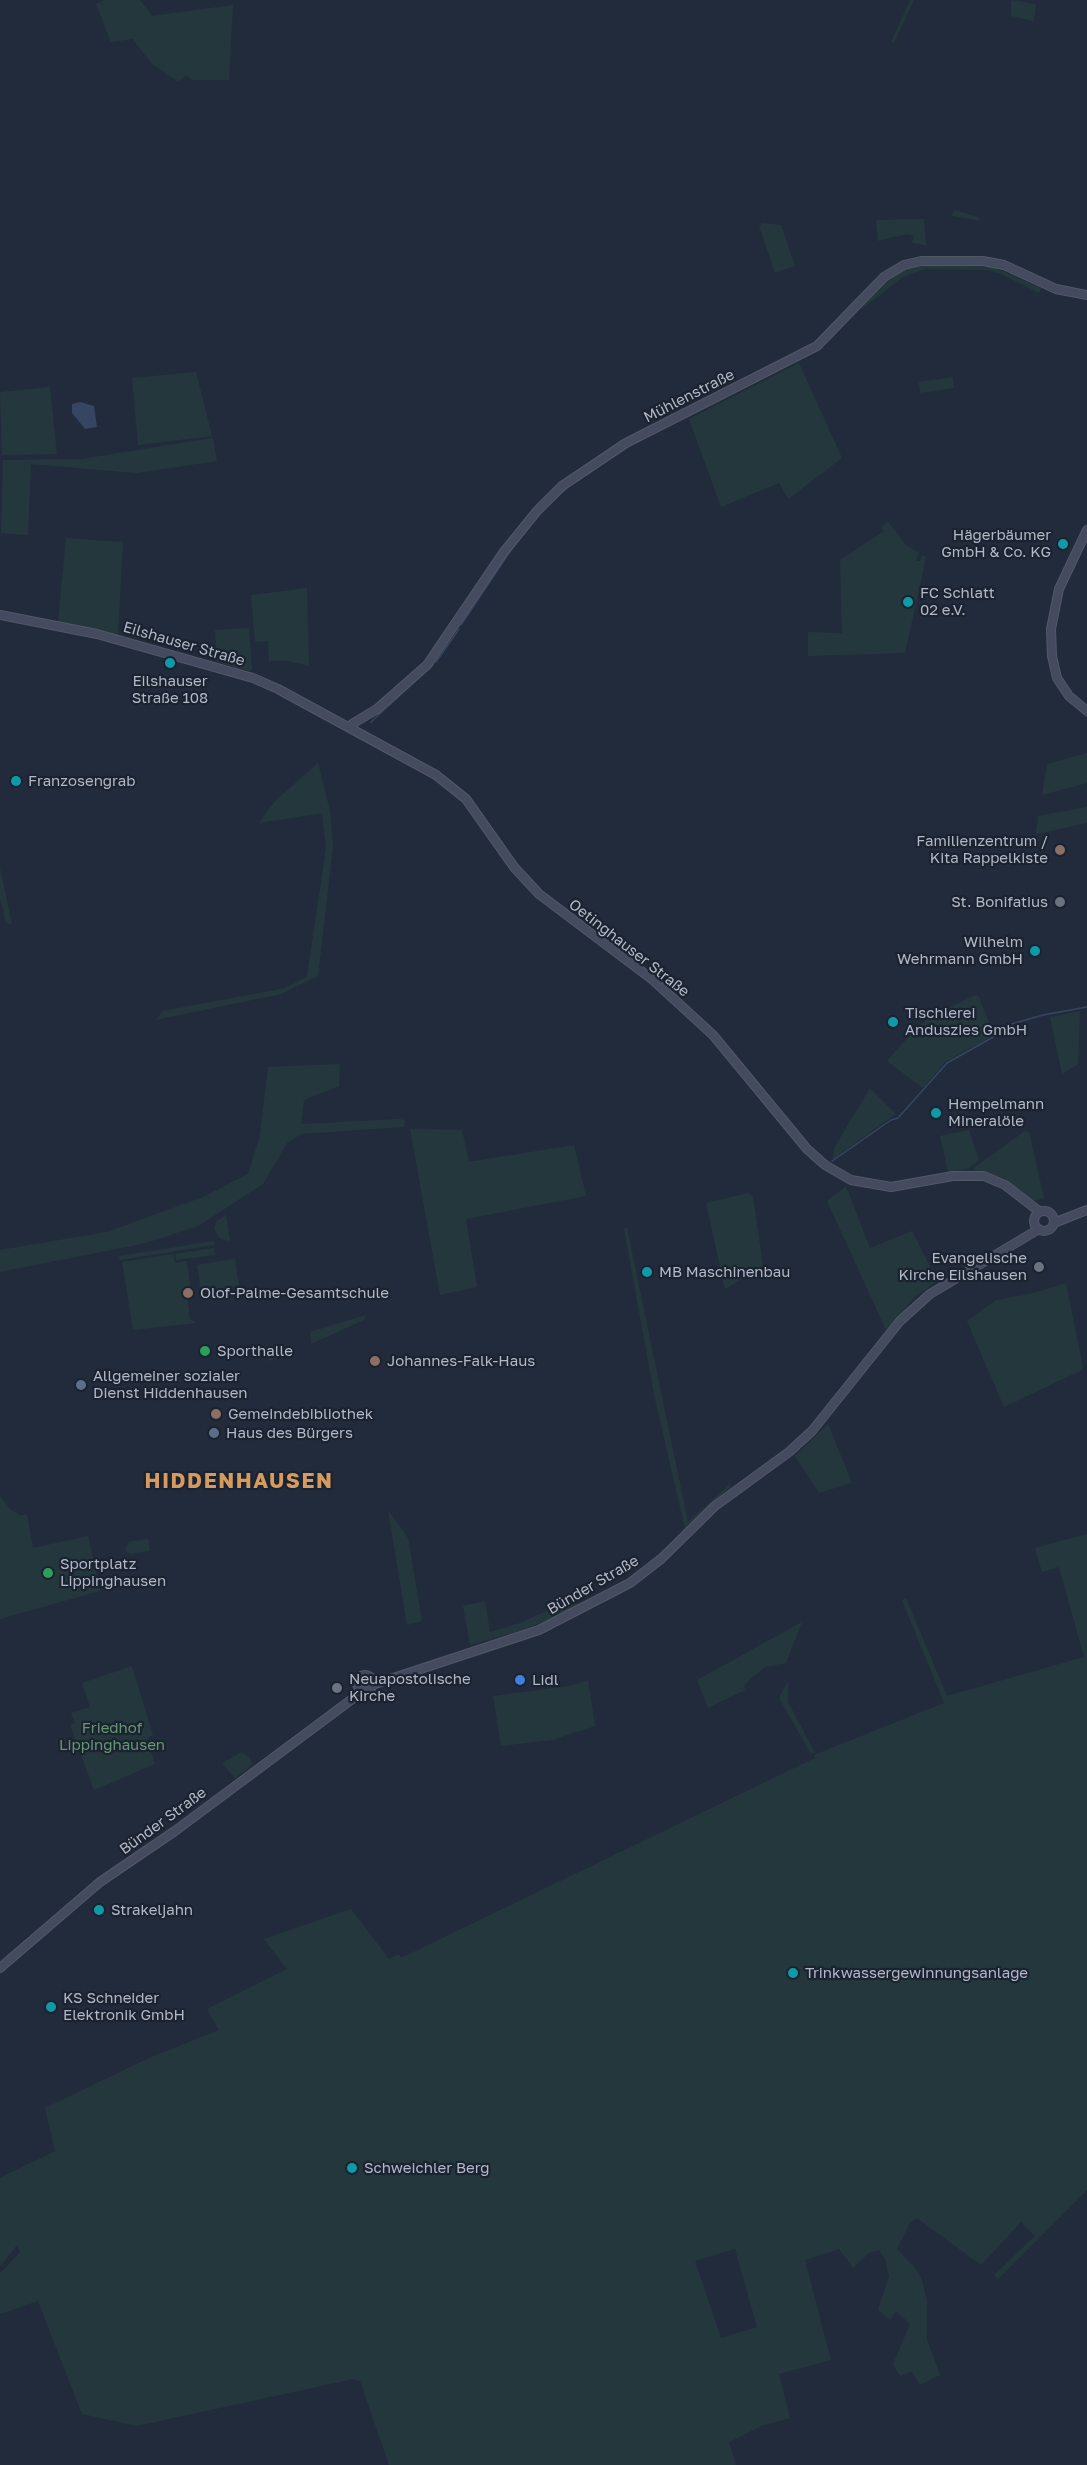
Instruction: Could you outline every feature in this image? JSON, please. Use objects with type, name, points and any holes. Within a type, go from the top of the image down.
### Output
[{"type":"street","name":"Mühlenstraße","points":[[350,728],[352,724],[377,709],[427,665],[518,533],[567,482],[626,443],[817,346],[884,277],[904,265],[921,261],[983,261],[1004,265],[1056,289],[1087,295]]},
{"type":"street","points":[[1087,530],[1055,601],[1052,643],[1059,683],[1069,696],[1087,711]]},
{"type":"street","name":"Eilshauser Straße","points":[[0,615],[106,637],[253,678],[350,728]]},
{"type":"street","name":"Oetinghauser Straße","points":[[350,728],[436,775],[466,799],[514,867],[539,894],[645,974],[689,1012],[713,1035],[804,1146],[825,1165],[851,1180],[891,1187],[953,1176],[984,1176],[1005,1185],[1023,1200],[1037,1221],[1049,1212],[1054,1220]]},
{"type":"street","points":[[1054,1220],[1084,1211]]},
{"type":"street","name":"Bünder Straße","points":[[372,1682],[538,1630],[630,1583],[661,1559],[715,1506],[789,1452],[844,1396],[848,1387],[900,1321],[917,1305],[950,1280],[1019,1239],[1037,1221],[1047,1231],[1054,1220]]},
{"type":"street","points":[[361,1676],[368,1676],[372,1682],[369,1690],[361,1689],[357,1680],[361,1676]]},
{"type":"street","name":"Bünder Straße","points":[[0,1968],[100,1882],[175,1831],[347,1702],[361,1689]]},
{"type":"green space","points":[[104,0],[140,0],[152,16],[233,5],[229,80],[193,80],[186,76],[178,82],[151,63],[133,39],[111,42],[96,4]]},
{"type":"green space","points":[[910,0],[914,0],[894,43],[891,42]]},
{"type":"green space","points":[[1011,0],[1036,4],[1034,21],[1011,16]]},
{"type":"green space","points":[[955,210],[978,217],[980,221],[951,215]]},
{"type":"green space","points":[[924,219],[926,245],[912,243],[914,236],[907,234],[878,241],[876,220]]},
{"type":"green space","points":[[762,223],[781,225],[795,266],[775,273],[759,226]]},
{"type":"green space","points":[[932,264],[993,267],[1041,288],[1039,293],[988,270],[924,269],[903,277],[862,309],[860,307],[885,281],[906,269]]},
{"type":"green space","points":[[799,363],[842,458],[788,499],[779,483],[721,507],[689,419]]},
{"type":"green space","points":[[196,372],[212,436],[138,445],[132,378]]},
{"type":"green space","points":[[953,377],[954,388],[920,393],[919,382]]},
{"type":"green space","points":[[50,387],[57,454],[2,455],[0,392]]},
{"type":"green space","points":[[213,438],[217,461],[137,473],[31,464],[28,535],[1,533],[3,460],[81,459]]},
{"type":"green space","points":[[888,522],[906,545],[919,553],[916,561],[920,561],[923,555],[926,557],[905,653],[808,656],[808,632],[842,633],[840,560],[884,531],[881,527]]},
{"type":"green space","points":[[66,538],[123,542],[118,634],[58,622]]},
{"type":"green space","points":[[307,588],[309,666],[289,661],[269,661],[268,641],[255,642],[251,595]]},
{"type":"green space","points":[[249,628],[252,669],[250,671],[217,662],[215,630]]},
{"type":"green space","points":[[1087,753],[1087,783],[1042,795],[1047,764]]},
{"type":"green space","points":[[318,763],[330,811],[333,846],[318,976],[281,994],[156,1020],[163,1011],[285,988],[307,977],[326,848],[322,813],[259,823],[275,801]]},
{"type":"green space","points":[[1087,807],[1087,823],[1036,834],[1038,816]]},
{"type":"green space","points":[[0,868],[12,924],[6,923],[0,898]]},
{"type":"green space","points":[[975,995],[979,997],[994,1035],[945,1062],[923,1088],[887,1061],[917,1027],[934,1015]]},
{"type":"green space","points":[[1080,1011],[1078,1064],[1062,1074],[1050,1017]]},
{"type":"green space","points":[[340,1064],[339,1086],[304,1100],[301,1124],[399,1119],[405,1120],[404,1127],[301,1134],[287,1143],[263,1184],[198,1226],[146,1243],[0,1272],[0,1250],[107,1232],[203,1197],[248,1174],[260,1135],[268,1067]]},
{"type":"green space","points":[[870,1088],[896,1114],[833,1159],[834,1148]]},
{"type":"green space","points":[[410,1129],[462,1130],[469,1162],[574,1145],[586,1196],[466,1219],[477,1287],[440,1295]]},
{"type":"green space","points":[[969,1130],[979,1160],[968,1169],[948,1172],[940,1136]]},
{"type":"green space","points":[[1025,1131],[1029,1132],[1044,1198],[1033,1201],[1004,1178],[972,1169]]},
{"type":"green space","points":[[846,1186],[870,1248],[912,1231],[937,1281],[915,1297],[886,1330],[827,1201]]},
{"type":"green space","points":[[748,1193],[753,1196],[763,1266],[725,1289],[706,1203]]},
{"type":"green space","points":[[226,1215],[230,1241],[220,1239],[214,1229],[217,1221]]},
{"type":"green space","points":[[627,1228],[688,1522],[731,1483],[730,1487],[685,1529],[655,1399],[624,1229]]},
{"type":"green space","points":[[214,1241],[214,1245],[120,1260],[119,1256]]},
{"type":"green space","points":[[214,1248],[215,1255],[176,1260],[175,1254]]},
{"type":"green space","points":[[173,1254],[175,1263],[187,1261],[190,1319],[196,1323],[133,1330],[122,1262]]},
{"type":"green space","points":[[235,1259],[239,1286],[201,1291],[197,1265]]},
{"type":"green space","points":[[1066,1283],[1082,1370],[1004,1407],[967,1321],[996,1300],[1030,1294]]},
{"type":"green space","points":[[366,1315],[364,1320],[311,1344],[310,1332]]},
{"type":"green space","points":[[285,1345],[287,1355],[268,1361],[265,1349]]},
{"type":"green space","points":[[828,1424],[851,1483],[819,1493],[795,1456]]},
{"type":"green space","name":"Sportplatz Lippinghausen","points":[[0,1496],[11,1510],[20,1515],[27,1514],[33,1548],[88,1536],[100,1591],[0,1619]]},
{"type":"green space","points":[[388,1510],[408,1538],[422,1621],[407,1625]]},
{"type":"green space","points":[[1087,1534],[1087,2190],[998,2279],[994,2275],[1035,2236],[1021,2222],[981,2265],[917,2218],[910,2223],[897,2249],[915,2268],[922,2280],[927,2301],[927,2339],[940,2375],[920,2385],[912,2371],[900,2376],[893,2364],[910,2324],[896,2311],[890,2320],[878,2310],[889,2276],[885,2259],[879,2250],[870,2252],[853,2268],[839,2249],[805,2260],[831,2360],[779,2374],[790,2418],[761,2426],[729,2442],[736,2465],[389,2465],[360,2381],[353,2379],[137,2426],[82,2414],[38,2301],[0,2314],[0,2273],[20,2252],[17,2245],[0,2267],[0,2178],[55,2151],[45,2108],[149,2058],[219,2030],[207,2009],[287,1969],[264,1939],[351,1909],[389,1959],[399,1954],[401,1958],[815,1758],[814,1755],[944,1703],[902,1600],[906,1598],[947,1696],[1084,1657],[1059,1567],[1042,1572],[1035,1548]],"holes":[[[735,2249],[757,2327],[721,2338],[695,2261]]]},
{"type":"green space","points":[[148,1539],[150,1551],[130,1554],[125,1550],[128,1542]]},
{"type":"green space","points":[[575,1598],[578,1608],[523,1630],[470,1645],[463,1606],[485,1601],[490,1632],[520,1623]]},
{"type":"green space","points":[[802,1622],[786,1663],[765,1667],[750,1679],[744,1686],[745,1690],[708,1708],[697,1680]]},
{"type":"green space","name":"Friedhof Lippinghausen","points":[[132,1666],[153,1735],[147,1739],[155,1764],[94,1790],[70,1725],[75,1723],[71,1713],[90,1707],[82,1683]]},
{"type":"green space","points":[[588,1680],[595,1726],[552,1740],[501,1746],[493,1696],[569,1686]]},
{"type":"green space","points":[[788,1681],[788,1702],[815,1753],[811,1754],[779,1698]]},
{"type":"green space","points":[[242,1752],[253,1764],[235,1778],[222,1763]]},
{"type":"water","points":[[80,402],[94,406],[97,427],[85,429],[72,413],[72,404]]},
{"type":"waterway","points":[[547,506],[568,487]]},
{"type":"waterway","points":[[461,625],[515,544]]},
{"type":"waterway","points":[[436,662],[459,629]]},
{"type":"waterway","points":[[371,722],[433,665]]},
{"type":"waterway","points":[[1000,1032],[1008,1025],[1043,1015],[1087,1007]]},
{"type":"waterway","points":[[832,1161],[891,1120],[898,1118],[947,1063],[995,1036]]},
{"type":"place","name":"Hägerbäumer GmbH & Co. KG","points":[[1063,544]]},
{"type":"place","name":"FC Schlatt 02 e.V.","points":[[908,602]]},
{"type":"place","name":"Eilshauser Straße 108","points":[[170,663]]},
{"type":"place","name":"Franzosengrab","points":[[16,781]]},
{"type":"place","name":"Familienzentrum / Kita Rappelkiste","points":[[1060,850]]},
{"type":"place","name":"St. Bonifatius","points":[[1060,902]]},
{"type":"place","name":"Wilhelm Wehrmann GmbH","points":[[1035,951]]},
{"type":"place","name":"Tischlerei Anduszies GmbH","points":[[893,1022]]},
{"type":"place","name":"Hempelmann Mineralöle","points":[[936,1113]]},
{"type":"place","name":"Evangelische Kirche Eilshausen","points":[[1039,1267]]},
{"type":"place","name":"MB Maschinenbau","points":[[647,1272]]},
{"type":"place","name":"Olof-Palme-Gesamtschule","points":[[188,1293]]},
{"type":"place","name":"Sporthalle","points":[[205,1351]]},
{"type":"place","name":"Johannes-Falk-Haus","points":[[375,1361]]},
{"type":"place","name":"Allgemeiner sozialer Dienst Hiddenhausen","points":[[81,1385]]},
{"type":"place","name":"Gemeindebibliothek","points":[[216,1414]]},
{"type":"place","name":"Haus des Bürgers","points":[[214,1433]]},
{"type":"place","name":"Sportplatz Lippinghausen","points":[[48,1573]]},
{"type":"place","name":"Lidl","points":[[520,1680]]},
{"type":"place","name":"Neuapostolische Kirche","points":[[337,1688]]},
{"type":"place","name":"Strakeljahn","points":[[99,1910]]},
{"type":"place","name":"Trinkwassergewinnungsanlage","points":[[793,1973]]},
{"type":"place","name":"KS Schneider Elektronik GmbH","points":[[51,2007]]},
{"type":"place","name":"Schweichler Berg","points":[[352,2168]]},
{"type":"district","name":"HIDDENHAUSEN","points":[[239,1481]]}]
